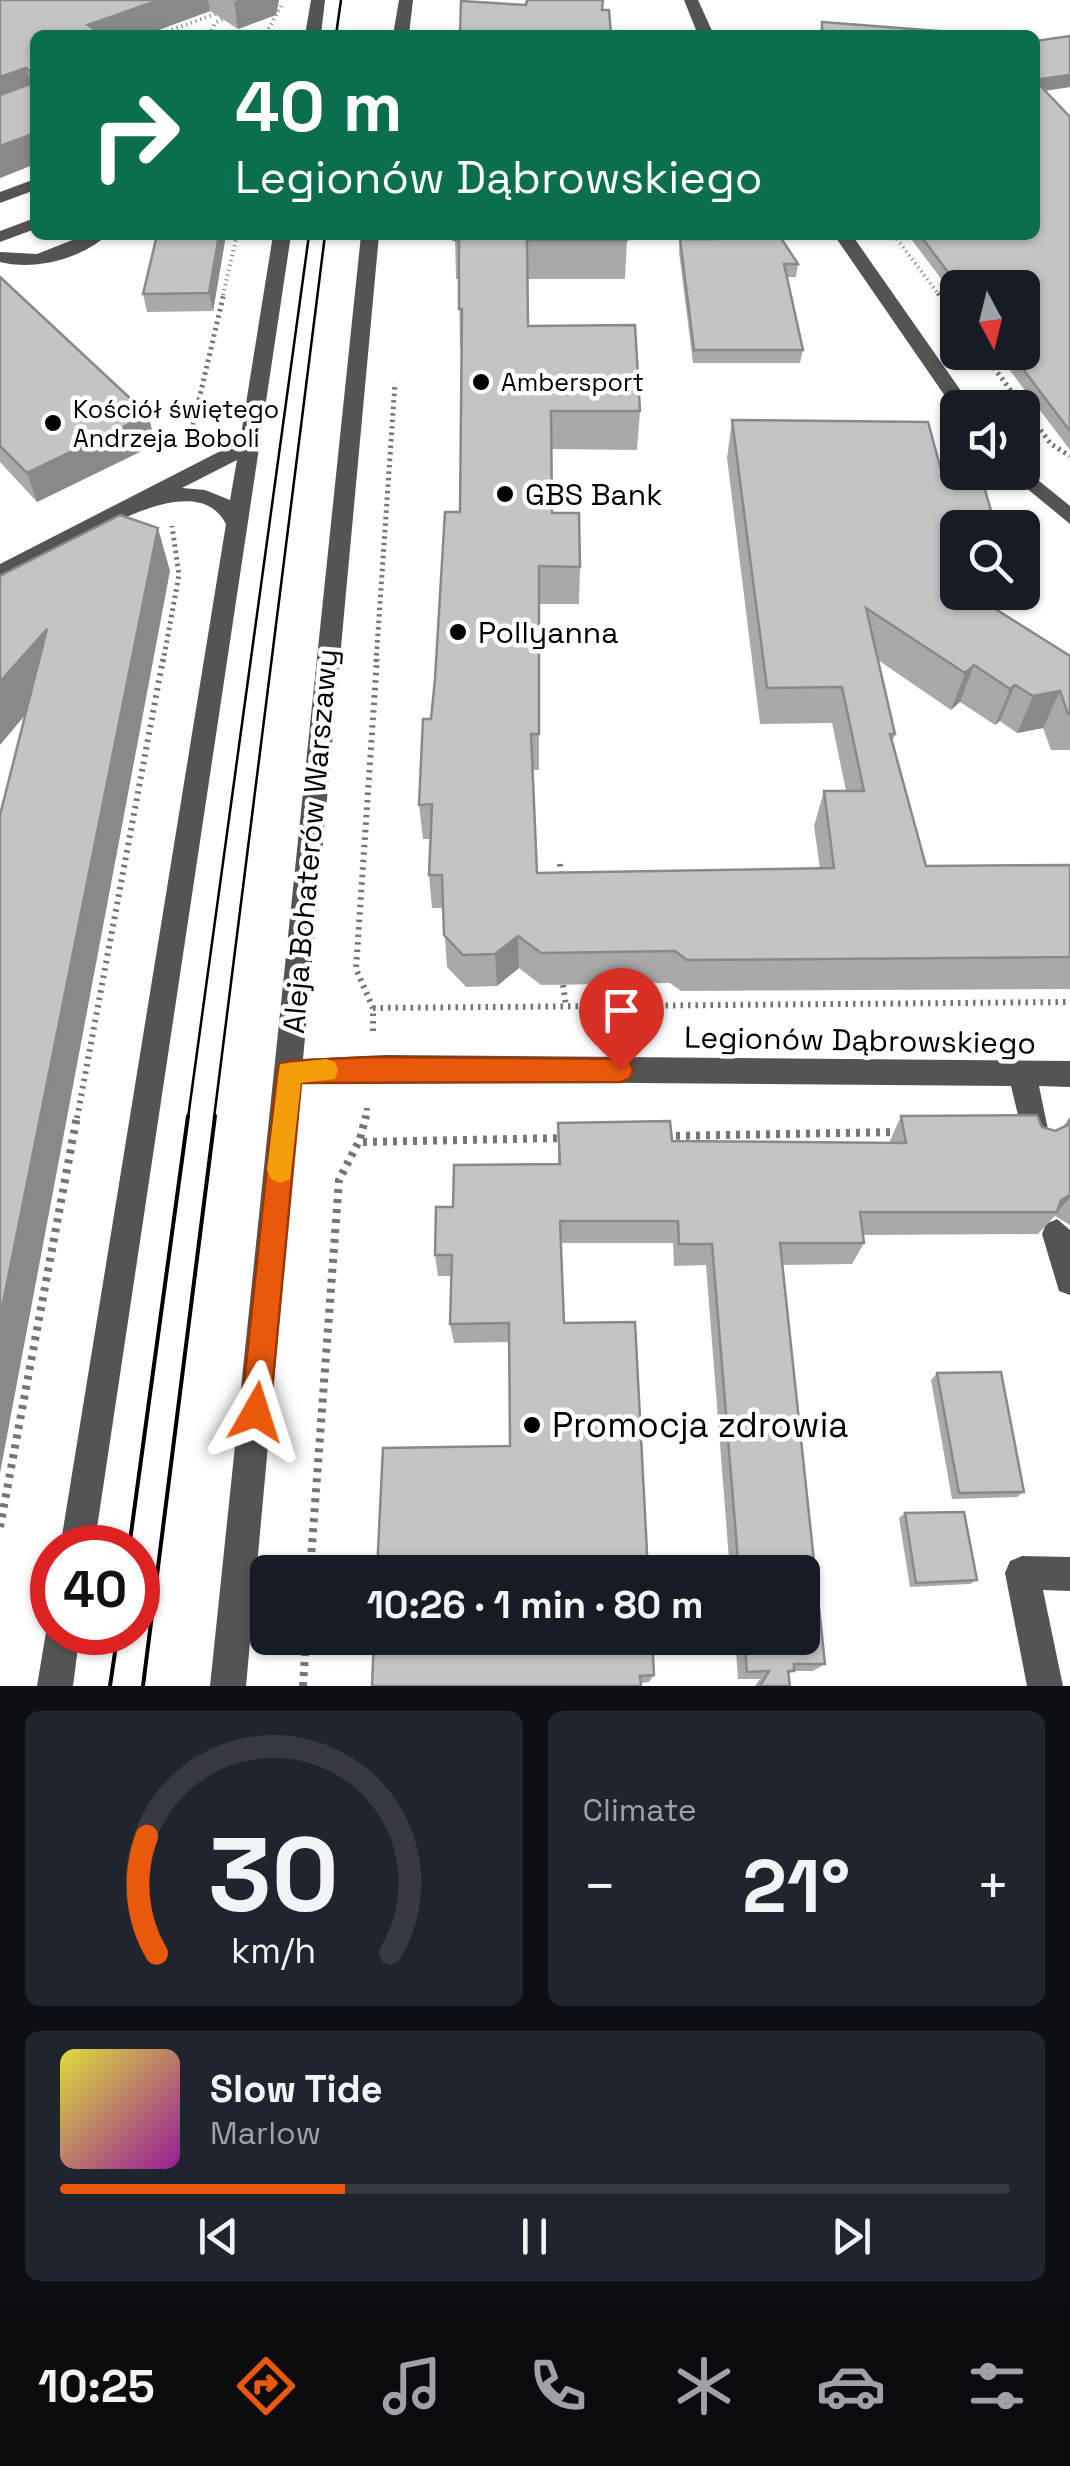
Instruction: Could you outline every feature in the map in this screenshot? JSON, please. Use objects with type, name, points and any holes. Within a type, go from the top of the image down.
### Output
[{"type":"street","points":[[315,30],[318,0]]},
{"type":"street","points":[[691,0],[704,30]]},
{"type":"street","points":[[402,30],[405,3]]},
{"type":"street","points":[[0,198],[30,186]]},
{"type":"street","points":[[0,236],[30,225]]},
{"type":"street","points":[[0,257],[13,262],[66,252],[89,240]]},
{"type":"street","points":[[80,1525],[281,240]]},
{"type":"street","name":"Aleja Bohaterów Warszawy","points":[[228,1686],[348,428],[369,240]]},
{"type":"street","points":[[845,240],[950,390]]},
{"type":"street","points":[[0,573],[251,444]]},
{"type":"street","points":[[1039,490],[1070,516]]},
{"type":"street","points":[[143,501],[178,495],[213,499],[232,512],[238,526]]},
{"type":"street","name":"Legionów Dąbrowskiego","points":[[289,1072],[370,1068],[1070,1074]]},
{"type":"street","points":[[1023,1074],[1036,1140]]},
{"type":"street","points":[[1058,1234],[1070,1280]]},
{"type":"street","points":[[1044,1686],[1022,1573],[1070,1574]]},
{"type":"street","points":[[54,1686],[59,1655]]},
{"type":"path","points":[[268,30],[282,5]]},
{"type":"path","points":[[172,30],[226,10]]},
{"type":"path","points":[[212,30],[215,23],[240,11]]},
{"type":"path","points":[[186,452],[236,240]]},
{"type":"path","points":[[898,240],[940,296]]},
{"type":"path","points":[[364,1142],[373,1008],[356,970],[396,367]]},
{"type":"path","points":[[996,370],[1051,444],[1070,456]]},
{"type":"path","points":[[0,1527],[4,1488],[179,575],[172,530],[174,518]]},
{"type":"path","points":[[154,539],[172,530]]},
{"type":"path","points":[[560,864],[561,892]]},
{"type":"path","points":[[97,952],[108,952]]},
{"type":"path","points":[[563,985],[566,1006]]},
{"type":"path","points":[[373,1008],[1070,1002]]},
{"type":"path","points":[[652,1136],[902,1132]]},
{"type":"path","points":[[311,1555],[338,1180],[348,1157],[364,1142],[575,1138]]},
{"type":"path","points":[[303,1686],[305,1655]]},
{"type":"building","points":[[0,0],[159,0],[88,25],[95,30],[30,30],[30,71],[26,68],[0,77]]},
{"type":"building","points":[[527,0],[603,0],[602,10],[609,10],[611,30],[460,30],[461,1],[526,5]]},
{"type":"building","points":[[822,22],[925,30],[822,30]]},
{"type":"building","points":[[1070,36],[1070,75],[1040,79],[1040,40]]},
{"type":"building","points":[[30,84],[30,135],[0,146],[0,95]]},
{"type":"building","points":[[1040,85],[1070,117],[1070,431],[1024,370],[1040,370],[1040,270],[946,270],[924,240],[1040,240]]},
{"type":"building","points":[[156,240],[218,240],[209,293],[143,294]]},
{"type":"building","points":[[459,240],[527,240],[528,326],[635,325],[640,411],[551,411],[552,513],[579,513],[580,567],[539,566],[539,734],[531,734],[537,873],[834,868],[824,791],[864,791],[842,687],[767,688],[732,420],[928,422],[940,466],[940,490],[985,490],[991,510],[940,510],[940,610],[997,610],[1070,656],[1070,714],[1060,691],[1033,696],[1015,685],[1010,689],[974,665],[965,673],[866,608],[895,734],[890,734],[926,866],[1070,865],[1070,957],[687,960],[675,951],[541,953],[518,936],[495,954],[463,955],[444,935],[442,875],[429,875],[432,804],[419,805],[423,719],[431,719],[435,679],[445,512],[460,512]]},
{"type":"building","points":[[680,240],[782,240],[798,264],[784,264],[803,350],[694,350]]},
{"type":"building","points":[[0,277],[148,415],[27,473],[0,446]]},
{"type":"building","points":[[120,515],[158,528],[0,1318],[0,815],[47,629],[0,682],[0,576]]},
{"type":"building","points":[[1037,1115],[1042,1127],[1055,1131],[1068,1125],[1070,1119],[1070,1195],[1061,1200],[1057,1212],[860,1212],[864,1243],[780,1243],[813,1555],[738,1555],[712,1244],[679,1244],[678,1221],[560,1221],[564,1323],[635,1322],[647,1555],[378,1555],[383,1448],[510,1446],[509,1323],[450,1324],[452,1255],[435,1255],[436,1207],[453,1207],[454,1165],[560,1164],[558,1123],[670,1121],[672,1141],[906,1143],[901,1116]]},
{"type":"building","points":[[1001,1372],[1024,1492],[959,1493],[937,1373]]},
{"type":"building","points":[[964,1512],[977,1580],[916,1583],[905,1513]]},
{"type":"building","points":[[820,1617],[825,1664],[794,1664],[794,1671],[788,1671],[790,1686],[760,1686],[769,1671],[747,1672],[746,1655],[820,1655]]},
{"type":"building","points":[[373,1655],[653,1655],[654,1675],[640,1676],[641,1686],[372,1686]]},
{"type":"tram line","points":[[337,30],[341,0]]},
{"type":"tram line","points":[[188,1118],[308,240]]},
{"type":"tram line","points":[[214,1118],[324,240]]},
{"type":"tram line","points":[[132,1525],[188,1116]]},
{"type":"tram line","points":[[143,1686],[215,1116]]},
{"type":"tram line","points":[[110,1686],[115,1655]]},
{"type":"slow traffic","points":[[280,1170],[289,1072],[326,1070]]},
{"type":"place","name":"Ambersport","points":[[481,382]]},
{"type":"place","name":"Kościół świętego Andrzeja Boboli","points":[[53,423]]},
{"type":"place","name":"GBS Bank","points":[[505,494]]},
{"type":"place","name":"Pollyanna","points":[[458,632]]},
{"type":"place","name":"Promocja zdrowia","points":[[532,1425]]},
{"type":"route","points":[[256,1412],[289,1072],[370,1068],[621,1070]]}]
